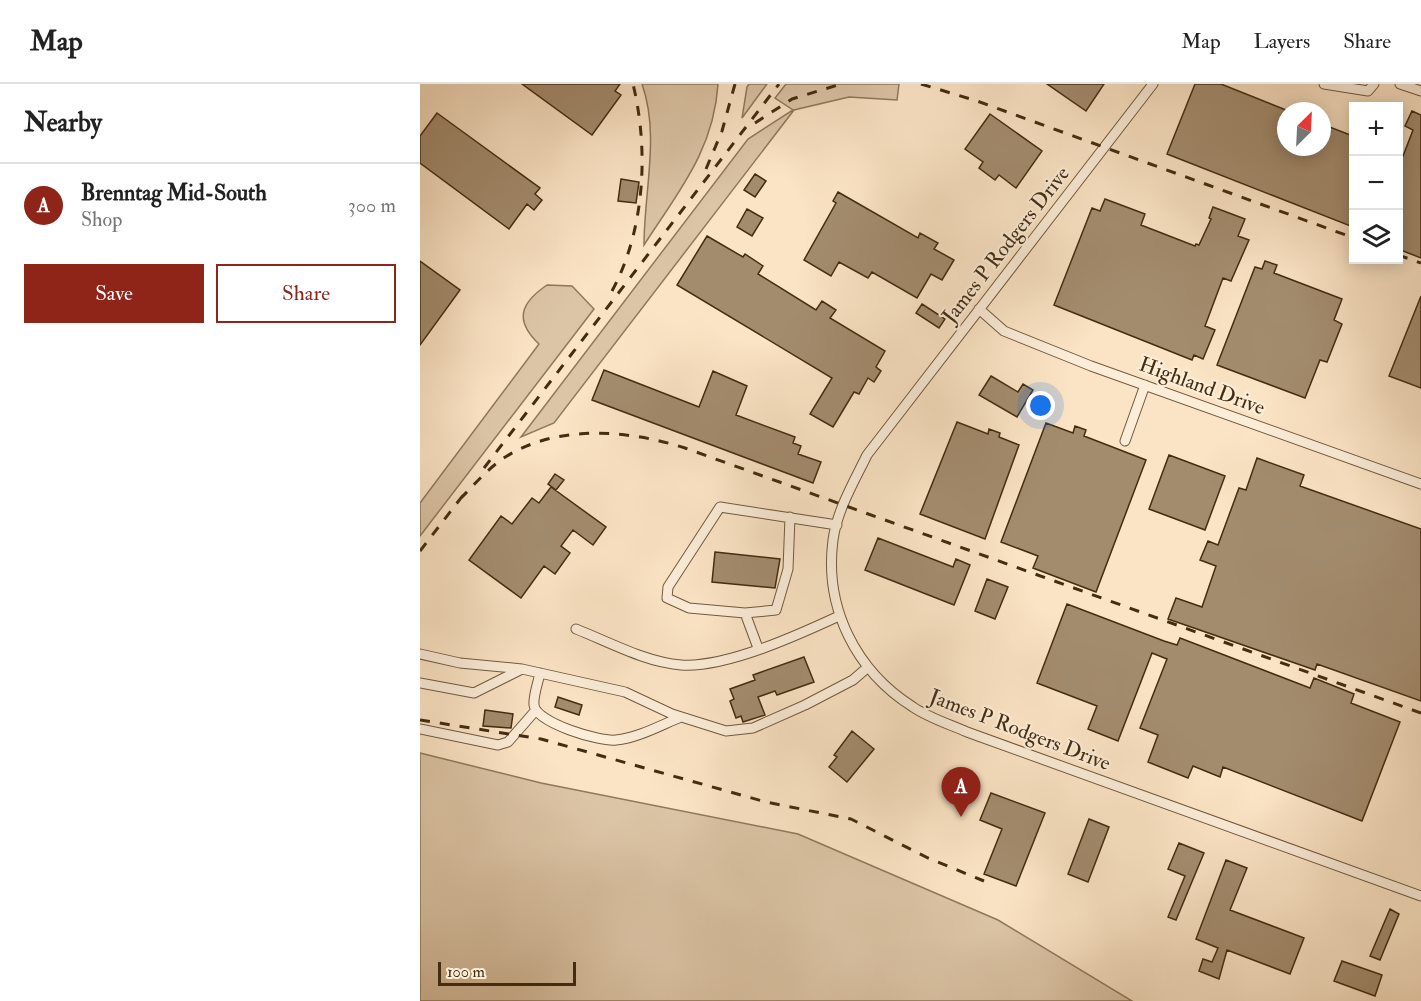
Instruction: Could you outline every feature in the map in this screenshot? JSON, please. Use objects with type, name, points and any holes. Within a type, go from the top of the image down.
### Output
[{"type":"street","name":"James P Rodgers Drive","points":[[1153,84],[867,455],[843,505],[833,539],[832,565],[839,616],[853,646],[868,667],[889,690],[915,709],[967,732],[1421,896]]},
{"type":"street","points":[[1324,84],[1368,91],[1374,84]]},
{"type":"street","points":[[1400,84],[1421,91]]},
{"type":"street","name":"Highland Drive","points":[[979,309],[1004,331],[1145,385],[1421,484]]},
{"type":"street","points":[[1125,441],[1145,385]]},
{"type":"street","points":[[790,518],[788,569],[776,610],[745,614],[689,608],[667,598],[668,586],[720,507],[837,525]]},
{"type":"street","points":[[745,614],[758,648]]},
{"type":"street","points":[[576,629],[643,655],[682,665],[712,662],[758,648],[795,636],[839,616]]},
{"type":"street","points":[[420,654],[460,663],[522,669],[625,692],[681,717],[726,731],[753,728],[805,705],[853,680],[868,667]]},
{"type":"street","points":[[420,683],[474,693],[522,669]]},
{"type":"street","points":[[540,673],[534,706],[536,710],[547,720],[573,732],[615,741],[681,717]]},
{"type":"street","points":[[420,729],[498,745],[508,742],[536,710]]},
{"type":"shaded area","points":[[642,84],[718,84],[710,130],[702,150],[681,188],[644,245],[651,143],[647,103]]},
{"type":"shaded area","points":[[749,84],[767,84],[742,118],[747,87]]},
{"type":"shaded area","points":[[786,84],[899,84],[897,100],[849,97],[794,110],[554,423],[521,437],[748,139],[793,110],[775,98]]},
{"type":"shaded area","points":[[547,285],[572,286],[594,309],[420,536],[420,503],[539,344],[526,328],[524,313],[531,299]]},
{"type":"shaded area","points":[[420,753],[541,783],[798,834],[998,920],[1132,1001],[420,1001]]},
{"type":"building","points":[[522,84],[620,84],[615,91],[621,95],[592,135]]},
{"type":"building","points":[[1047,84],[1104,84],[1086,111]]},
{"type":"building","points":[[1195,84],[1221,84],[1277,106],[1277,156],[1331,156],[1331,127],[1349,134],[1349,225],[1167,154]]},
{"type":"building","points":[[1412,111],[1421,115],[1421,258],[1403,251],[1403,156],[1413,130],[1405,126]]},
{"type":"building","points":[[437,113],[540,188],[535,194],[542,200],[534,210],[527,204],[509,229],[420,163],[420,136]]},
{"type":"building","points":[[990,114],[1042,151],[1016,188],[999,175],[995,180],[979,168],[983,162],[965,149]]},
{"type":"building","points":[[755,174],[766,181],[755,197],[744,190]]},
{"type":"building","points":[[621,179],[639,182],[636,203],[618,201]]},
{"type":"building","points":[[838,192],[918,238],[920,233],[938,243],[934,249],[954,260],[942,280],[931,274],[917,298],[872,272],[868,278],[839,262],[831,276],[804,260],[836,203],[833,201]]},
{"type":"building","points":[[1105,199],[1145,214],[1141,225],[1195,246],[1199,245],[1211,219],[1209,218],[1213,207],[1245,219],[1238,236],[1249,240],[1231,281],[1223,278],[1205,326],[1215,330],[1203,359],[1194,355],[1192,360],[1054,305],[1092,208],[1100,211]]},
{"type":"building","points":[[747,209],[763,218],[752,236],[737,227]]},
{"type":"building","points":[[707,236],[743,257],[745,254],[763,266],[758,274],[816,310],[822,301],[836,310],[830,318],[885,351],[876,367],[881,371],[874,382],[868,378],[859,394],[854,392],[833,427],[810,414],[832,378],[677,285]]},
{"type":"building","points":[[420,261],[460,290],[420,345]]},
{"type":"building","points":[[1265,261],[1277,265],[1274,273],[1342,299],[1334,320],[1342,324],[1327,362],[1320,360],[1305,398],[1217,365],[1255,267],[1262,269]]},
{"type":"building","points":[[1421,296],[1421,388],[1389,376]]},
{"type":"building","points":[[922,304],[945,319],[939,328],[916,313]]},
{"type":"building","points":[[604,370],[699,407],[713,371],[747,386],[736,415],[795,437],[793,443],[801,446],[798,454],[821,462],[813,483],[592,400]]},
{"type":"building","points":[[991,376],[1018,392],[1023,384],[1033,390],[1017,417],[979,395]]},
{"type":"building","points":[[957,422],[988,434],[989,429],[1000,433],[999,437],[1019,445],[985,539],[920,514]]},
{"type":"building","points":[[1046,423],[1073,433],[1075,426],[1086,430],[1084,436],[1146,460],[1096,592],[1033,568],[1038,556],[1001,542]]},
{"type":"building","points":[[1169,455],[1225,476],[1205,530],[1149,509]]},
{"type":"building","points":[[1257,458],[1304,475],[1300,486],[1421,529],[1421,701],[1317,664],[1315,670],[1168,619],[1176,598],[1202,607],[1216,566],[1200,560],[1208,541],[1218,545],[1239,488],[1246,490]]},
{"type":"building","points":[[555,474],[564,480],[556,490],[548,484]]},
{"type":"building","points":[[551,487],[606,527],[593,545],[573,530],[561,546],[570,553],[555,574],[544,566],[521,598],[469,560],[501,516],[512,524],[532,498],[539,503]]},
{"type":"building","points":[[878,538],[953,567],[956,559],[970,565],[954,605],[865,570]]},
{"type":"building","points":[[715,552],[780,559],[775,588],[712,582]]},
{"type":"building","points":[[987,579],[1008,587],[995,619],[975,611]]},
{"type":"building","points":[[1067,604],[1177,645],[1180,638],[1310,688],[1314,678],[1354,694],[1351,703],[1400,722],[1362,821],[1223,767],[1220,777],[1193,766],[1188,778],[1148,762],[1158,735],[1140,728],[1167,659],[1152,653],[1118,741],[1088,729],[1097,706],[1037,683]]},
{"type":"building","points":[[804,657],[814,682],[777,695],[775,691],[758,697],[765,715],[743,722],[741,716],[736,718],[730,701],[734,699],[730,689],[755,680],[753,675]]},
{"type":"building","points":[[558,697],[582,705],[579,715],[555,707]]},
{"type":"building","points":[[485,710],[513,714],[511,728],[483,726]]},
{"type":"building","points":[[852,731],[874,749],[847,782],[829,767],[837,757],[834,755]]},
{"type":"building","points":[[991,793],[1045,813],[1016,886],[984,874],[1002,829],[980,820]]},
{"type":"building","points":[[1089,819],[1109,827],[1088,882],[1068,874]]},
{"type":"building","points":[[1179,843],[1204,853],[1176,920],[1168,917],[1185,876],[1168,869]]},
{"type":"building","points":[[1226,860],[1247,868],[1230,910],[1304,938],[1290,974],[1227,950],[1219,979],[1199,971],[1203,959],[1212,962],[1218,948],[1196,939]]},
{"type":"building","points":[[1390,909],[1399,914],[1380,960],[1370,956]]},
{"type":"building","points":[[1342,961],[1382,975],[1375,996],[1334,981]]},
{"type":"railway","points":[[612,291],[631,242],[641,189],[641,136],[633,84]]},
{"type":"railway","points":[[706,169],[722,131],[735,84]]},
{"type":"railway","points":[[484,468],[779,84]]},
{"type":"railway","points":[[755,123],[792,99],[841,84]]},
{"type":"railway","points":[[921,84],[977,101],[1349,236]]},
{"type":"railway","points":[[1403,257],[1421,263]]},
{"type":"railway","points":[[460,499],[500,460],[527,446],[549,439],[594,433],[641,437],[685,448],[1421,713]]},
{"type":"railway","points":[[420,551],[464,494]]},
{"type":"railway","points":[[420,720],[541,739],[766,802],[851,819],[928,858],[984,881]]},
{"type":"place","name":"Brenntag Mid-South","points":[[961,817]]}]
